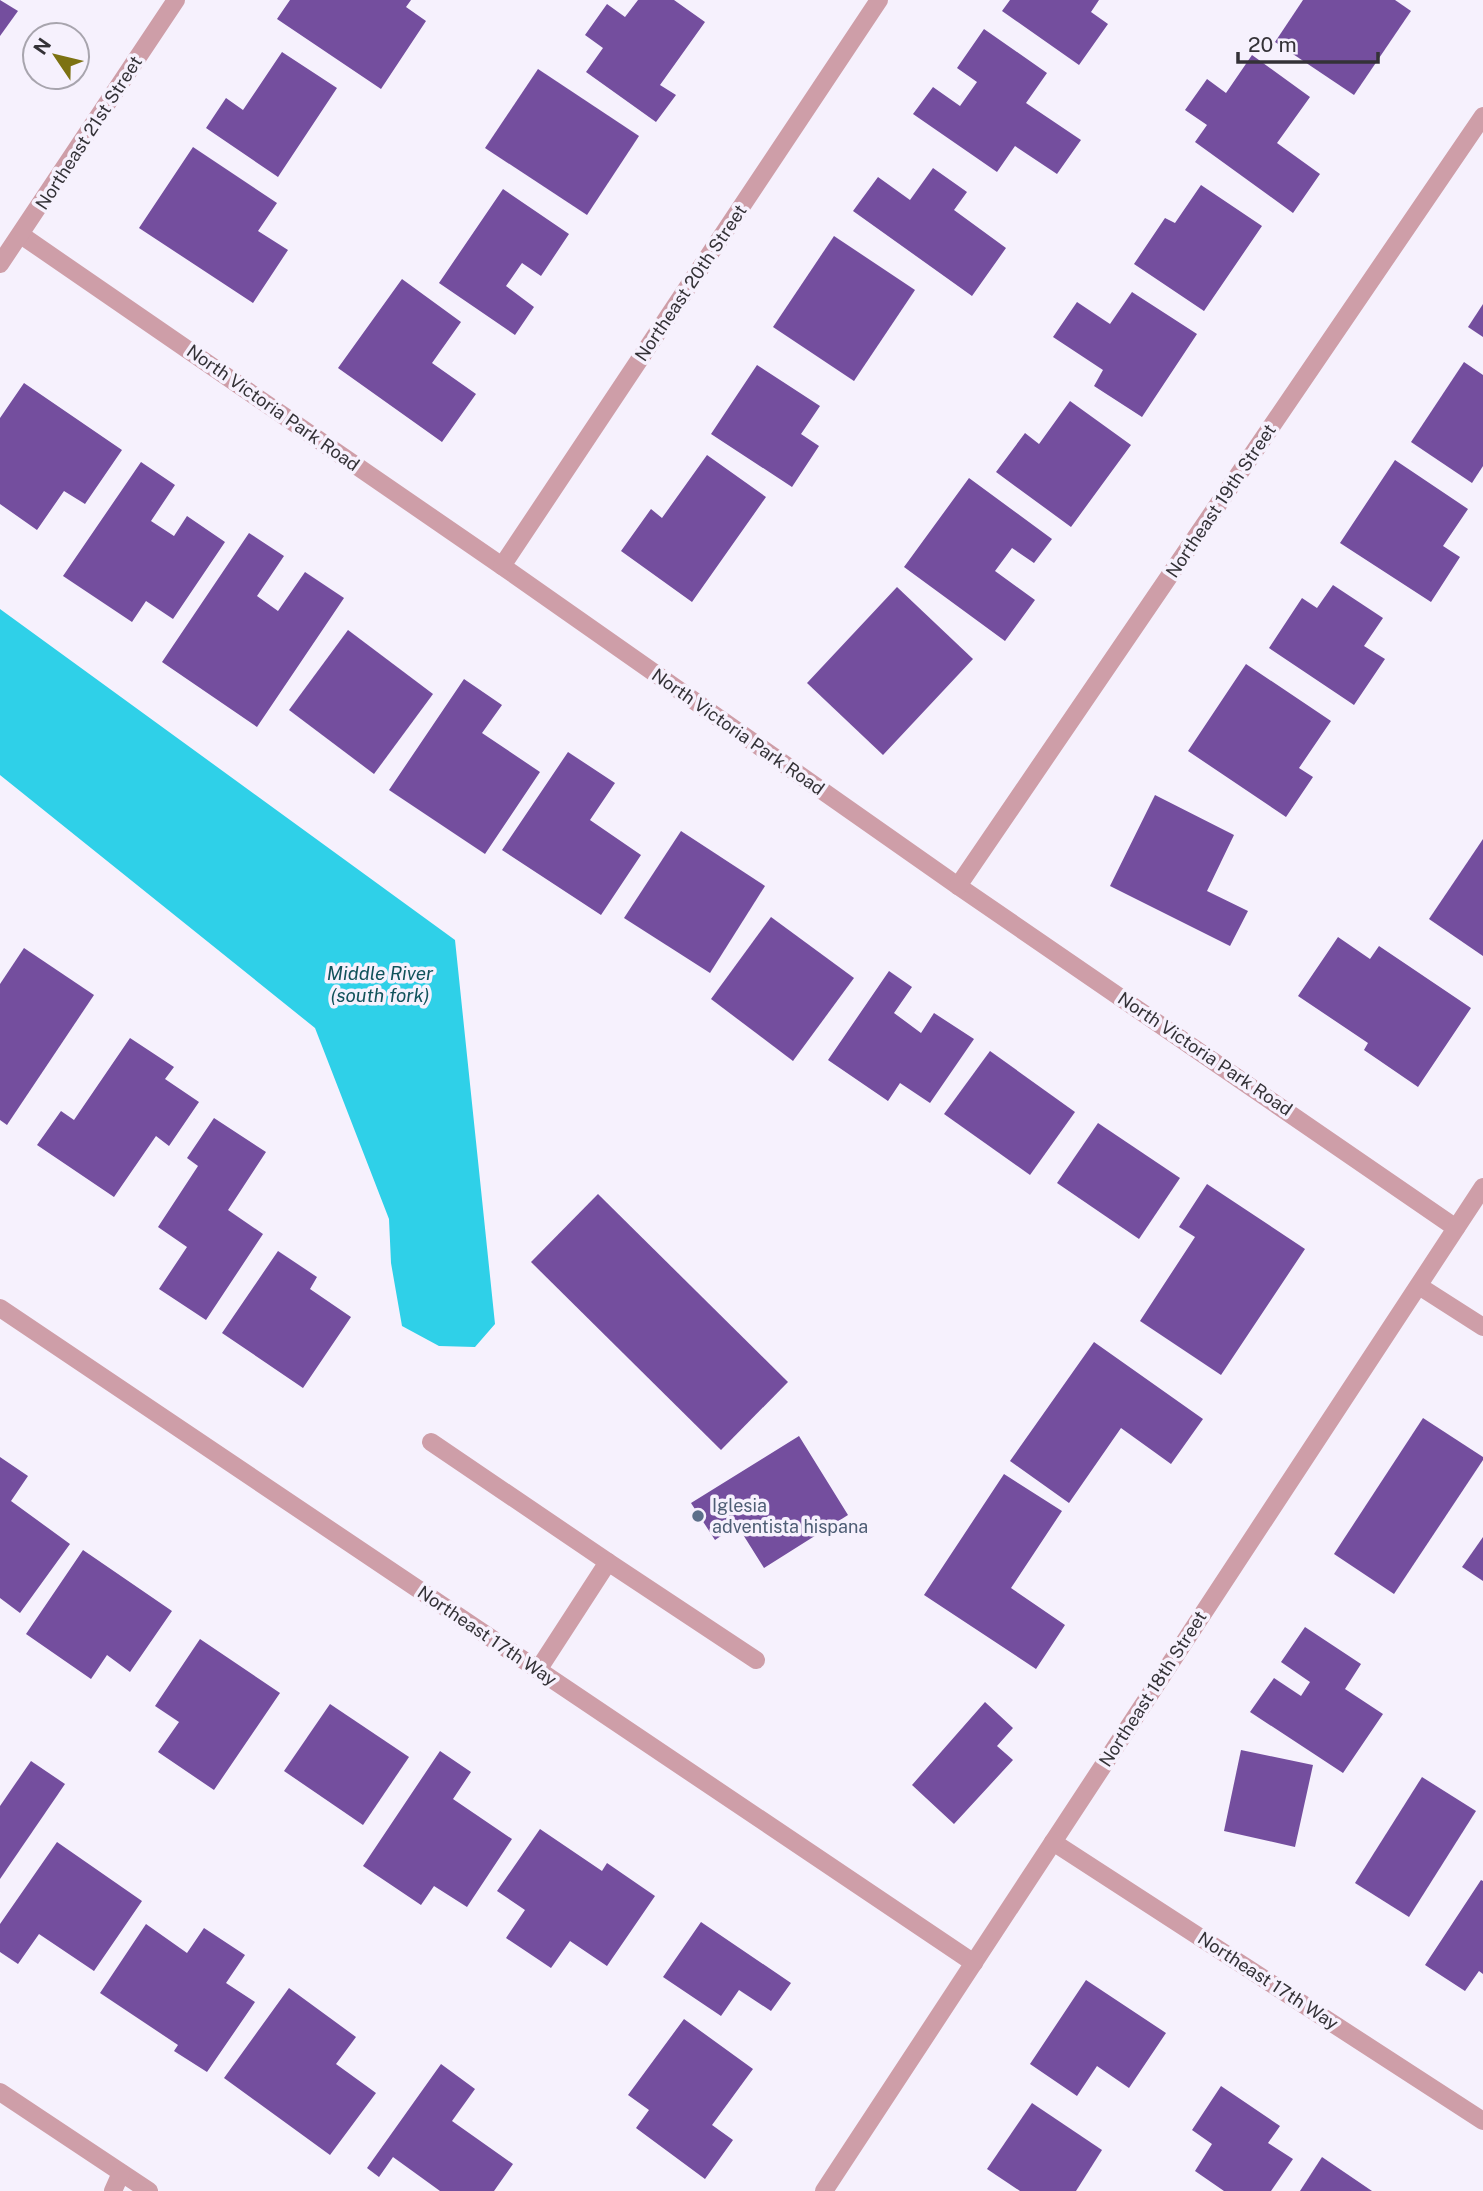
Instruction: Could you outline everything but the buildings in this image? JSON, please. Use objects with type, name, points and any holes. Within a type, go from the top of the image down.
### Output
[{"type":"street","name":"Northeast 21st Street","points":[[0,264],[176,0]]},
{"type":"street","name":"Northeast 20th Street","points":[[502,566],[879,0]]},
{"type":"street","name":"Northeast 19th Street","points":[[958,886],[1483,116]]},
{"type":"street","name":"North Victoria Park Road","points":[[21,235],[502,566],[958,886],[1456,1228]]},
{"type":"street","name":"Northeast 18th Street","points":[[824,2191],[1483,1187]]},
{"type":"street","points":[[1419,1286],[1483,1327]]},
{"type":"street","name":"Northeast 17th Way","points":[[0,1308],[974,1963]]},
{"type":"street","points":[[431,1442],[756,1660]]},
{"type":"street","points":[[538,1670],[608,1562]]},
{"type":"street","name":"Northeast 17th Way","points":[[1053,1842],[1483,2121]]},
{"type":"street","points":[[0,2092],[149,2191]]},
{"type":"street","points":[[113,2191],[121,2172]]},
{"type":"water","name":"Middle River (south fork)","points":[[0,609],[455,940],[495,1324],[475,1347],[439,1346],[402,1326],[391,1263],[389,1219],[315,1028],[0,775]]},
{"type":"place","name":"Iglesia adventista hispana","points":[[698,1516]]}]
